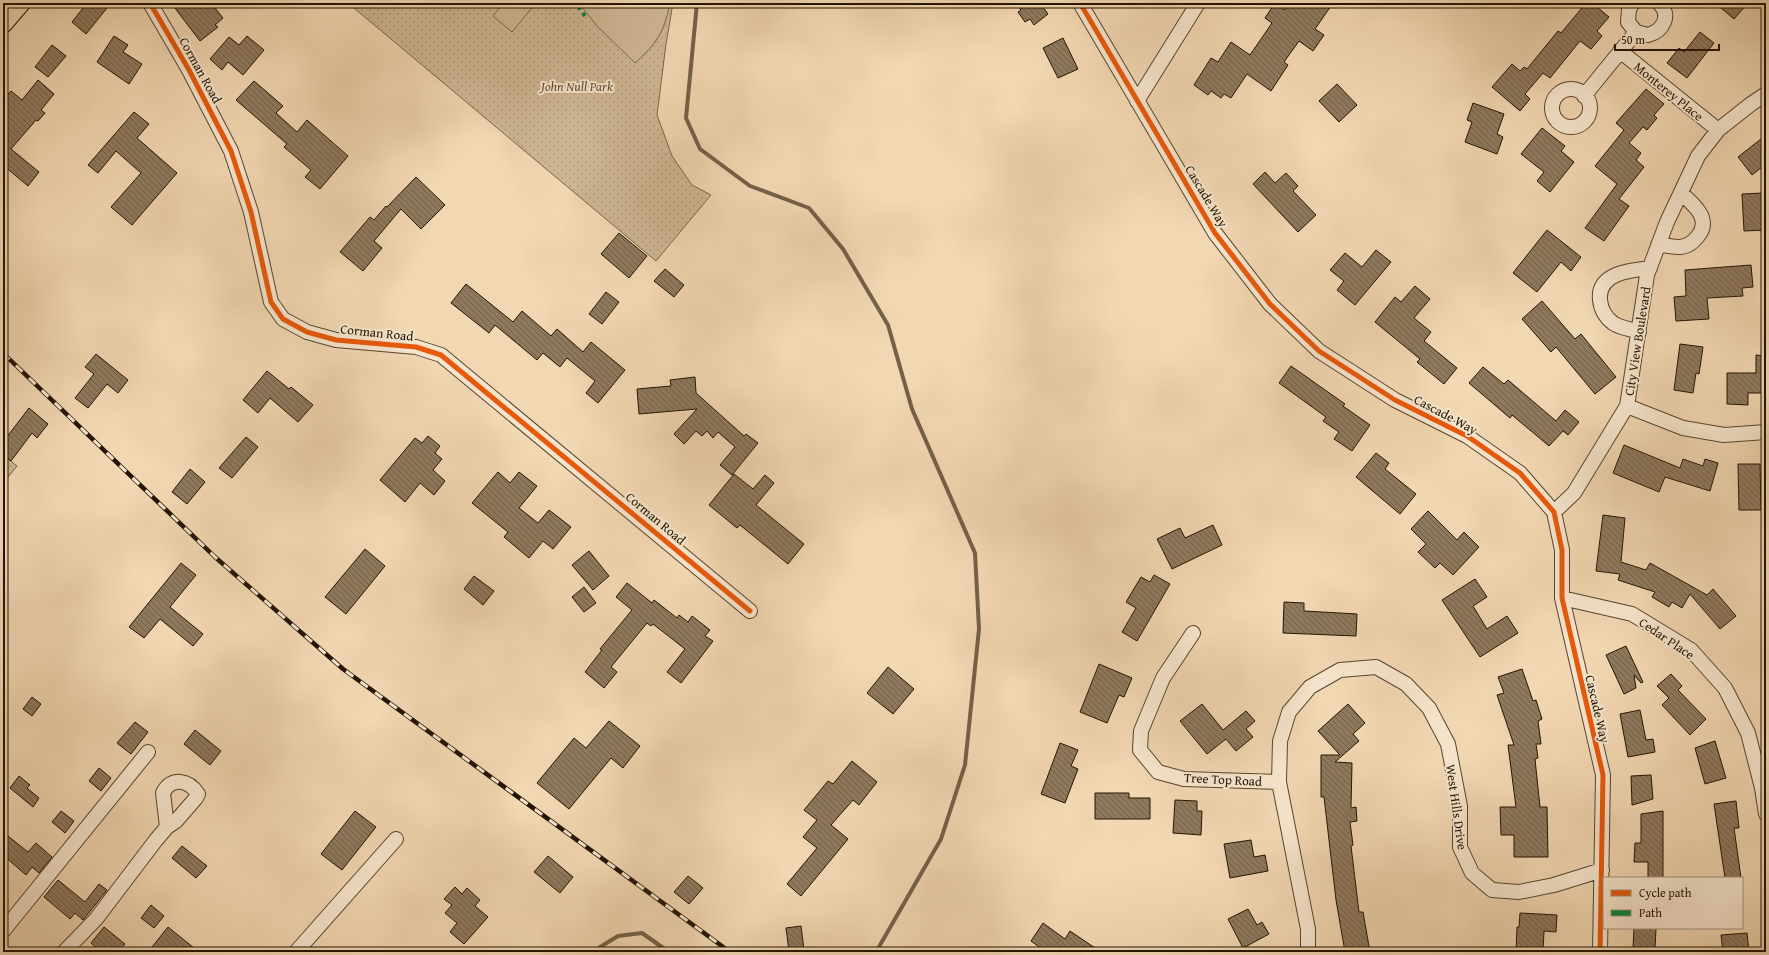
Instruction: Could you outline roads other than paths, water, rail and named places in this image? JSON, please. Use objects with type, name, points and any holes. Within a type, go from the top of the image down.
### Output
[{"type":"main road","points":[[3,24],[21,3]]},
{"type":"street","name":"Corman Road","points":[[150,3],[189,70],[231,151],[251,212],[271,302],[283,318],[307,332],[336,340],[416,347],[441,355],[750,611]]},
{"type":"street","name":"Cascade Way","points":[[1080,3],[1215,233],[1270,304],[1319,351],[1395,400],[1467,436],[1520,473],[1554,512],[1562,550],[1562,598],[1603,775],[1600,952]]},
{"type":"street","points":[[1137,101],[1198,3]]},
{"type":"street","points":[[1634,3],[1628,15],[1628,22],[1636,32],[1648,35],[1660,30],[1665,18],[1664,11],[1659,3]]},
{"type":"street","points":[[1584,96],[1636,32]]},
{"type":"street","name":"Monterey Place","points":[[1620,51],[1718,130]]},
{"type":"street","name":"City View Boulevard","points":[[1554,512],[1574,493],[1627,406],[1647,275],[1680,193],[1698,156],[1718,130],[1766,94]]},
{"type":"street","points":[[1658,245],[1680,246],[1692,244],[1701,231],[1703,221],[1697,208],[1680,193]]},
{"type":"street","points":[[1639,332],[1614,324],[1601,311],[1599,293],[1606,281],[1625,271],[1650,268]]},
{"type":"street","points":[[1627,406],[1683,428],[1724,435],[1766,432]]},
{"type":"street","name":"Cedar Place","points":[[1562,598],[1632,614],[1691,650],[1725,688],[1748,733],[1762,788],[1766,814]]},
{"type":"street","name":"Tree Top Road","points":[[1193,633],[1163,678],[1141,731],[1140,750],[1158,772],[1184,779],[1279,782]]},
{"type":"street","name":"West Hills Drive","points":[[1308,952],[1308,929],[1279,782],[1280,741],[1289,712],[1310,687],[1340,670],[1376,667],[1406,684],[1429,708],[1448,744],[1460,806],[1460,847],[1472,873],[1492,890],[1519,892],[1554,885],[1602,870]]},
{"type":"street","points":[[3,931],[148,752]]},
{"type":"street","points":[[64,952],[96,919],[167,827]]},
{"type":"street","points":[[296,952],[396,839]]},
{"type":"waterway","points":[[697,3],[686,118],[700,149],[750,186],[809,208],[843,249],[888,325],[912,409],[975,553],[979,629],[965,765],[941,839],[876,952]]},
{"type":"waterway","points":[[592,952],[618,936],[642,933],[669,952]]},
{"type":"railway","points":[[3,353],[215,557],[343,669],[730,952]]},
{"type":"park label","name":"John Null Park","points":[[577,86]]}]
